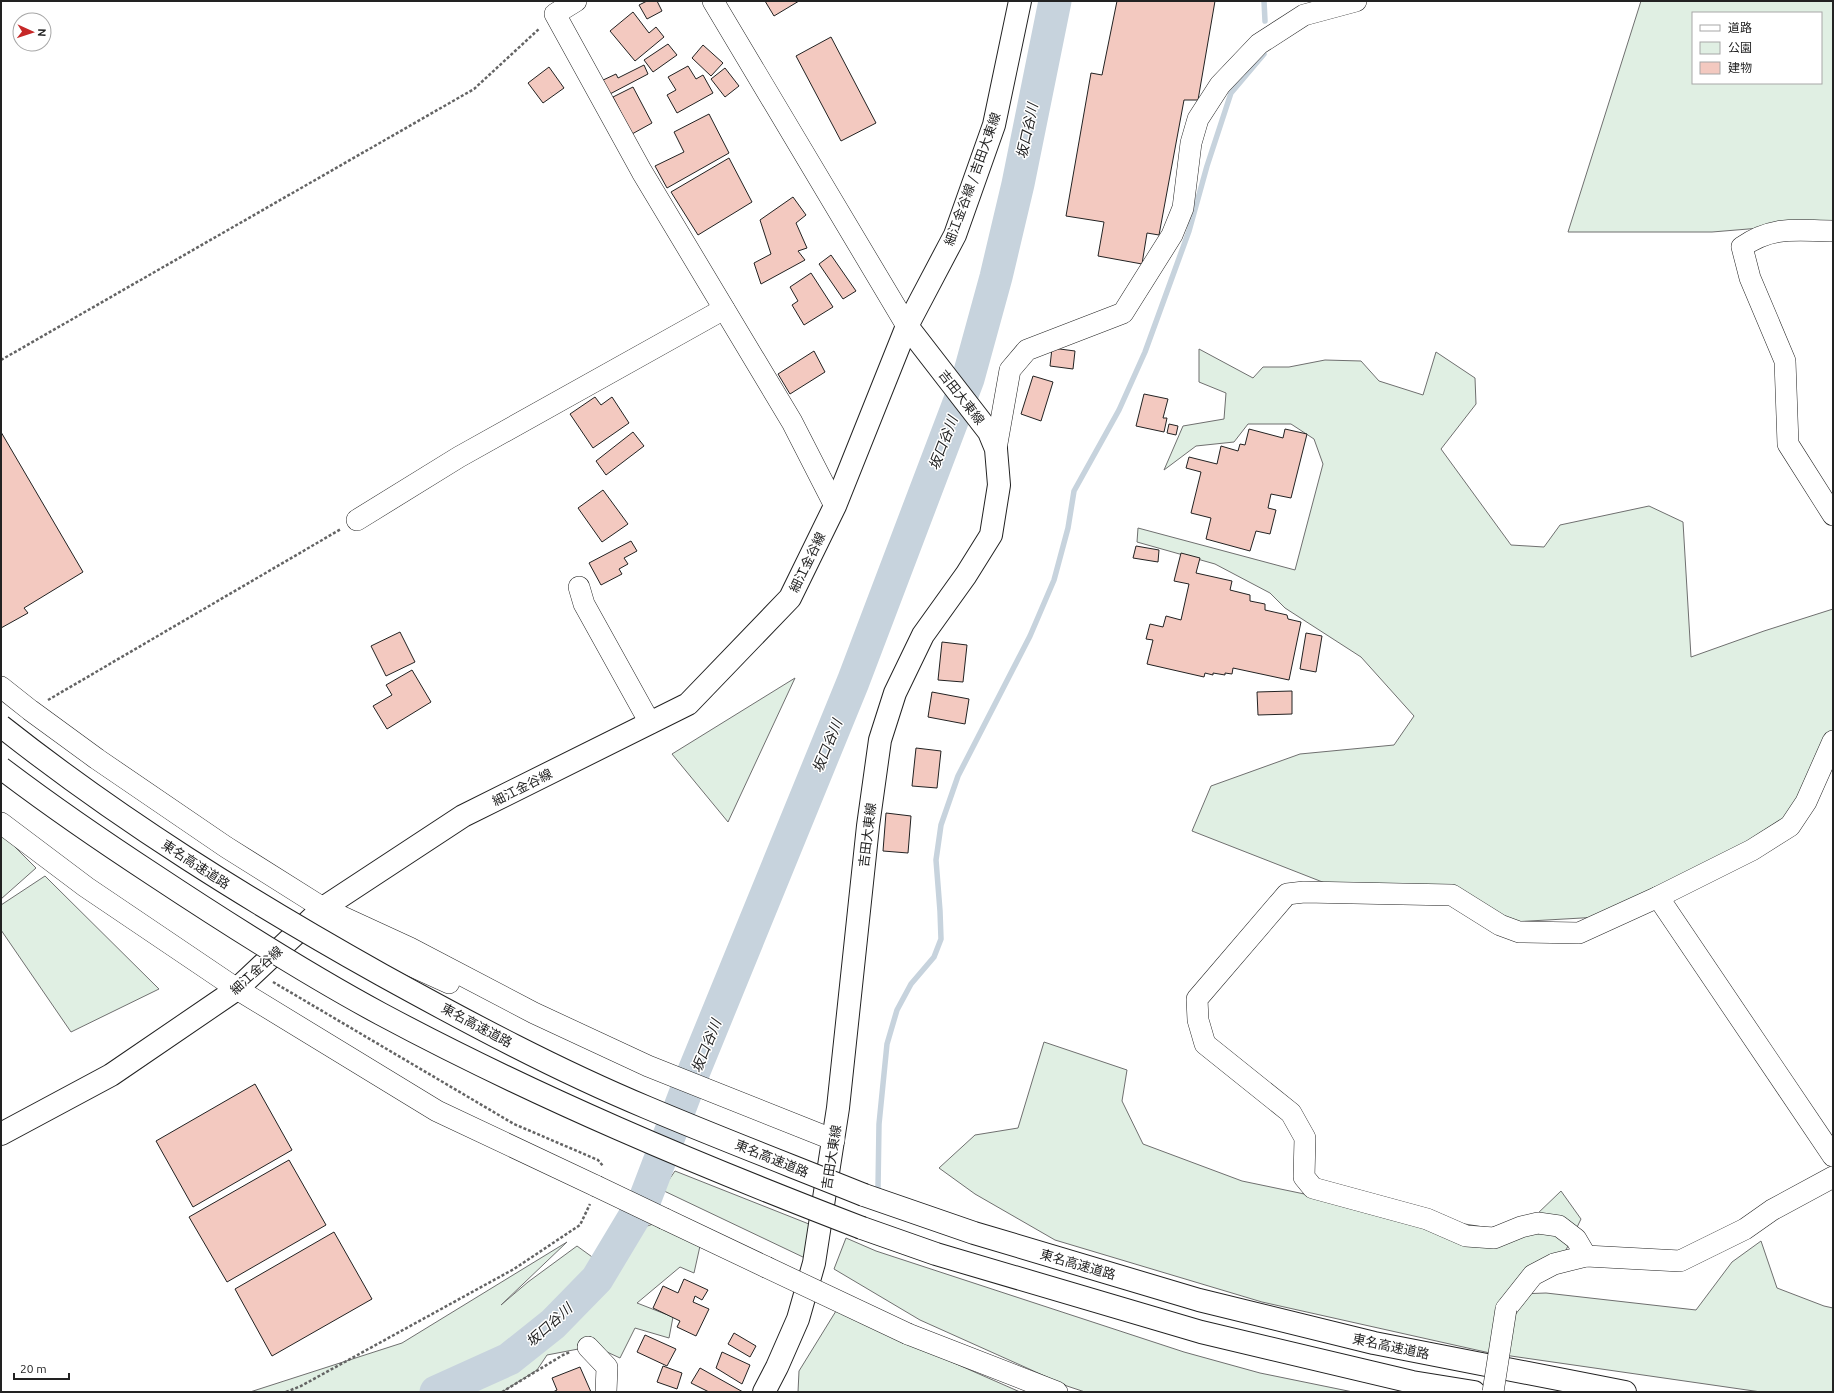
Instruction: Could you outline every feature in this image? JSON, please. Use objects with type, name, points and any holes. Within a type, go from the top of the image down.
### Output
[{"type":"main road","name":"細江金谷線 / 吉田大東線","points":[[907,326],[955,235],[994,126],[1020,1]]},
{"type":"main road","name":"吉田大東線","points":[[764,1392],[777,1367],[800,1312],[814,1263],[832,1147],[868,826],[880,740],[895,693],[923,635],[966,575],[991,535],[999,485],[992,440],[907,326]]},
{"type":"main road","name":"細江金谷線","points":[[1,1134],[111,1075],[237,989],[316,914],[463,816],[688,704],[790,598],[835,506],[907,326]]},
{"type":"main road","name":"東名高速道路","points":[[1,726],[39,756],[132,823],[231,887],[308,933],[416,993],[539,1058],[646,1108],[864,1195],[974,1233],[1199,1300],[1374,1343],[1625,1392]]},
{"type":"main road","points":[[1,768],[91,833],[207,910],[299,967],[381,1014],[475,1062],[590,1117],[692,1162],[862,1228],[958,1261],[1201,1332],[1412,1382],[1474,1392]]},
{"type":"street","points":[[576,1],[555,14],[642,172],[792,422],[835,506]]},
{"type":"street","points":[[712,1],[907,326]]},
{"type":"street","points":[[992,440],[1010,370],[1027,350],[1124,313],[1168,241],[1183,208],[1191,143],[1198,119],[1220,85],[1259,44],[1304,15],[1356,1]]},
{"type":"street","points":[[1833,231],[1778,231],[1755,238],[1742,248],[1750,278],[1785,361],[1788,444],[1833,515]]},
{"type":"street","points":[[357,520],[459,457],[724,309]]},
{"type":"street","points":[[579,587],[584,604],[650,723]]},
{"type":"street","points":[[1,687],[97,759],[226,847],[316,914],[410,948],[718,1108],[832,1147]]},
{"type":"street","points":[[1586,1256],[1576,1239],[1559,1226],[1538,1223],[1521,1227],[1494,1238],[1466,1236],[1427,1219],[1313,1188],[1304,1177],[1305,1138],[1291,1112],[1205,1044],[1198,1020],[1197,999],[1287,894],[1304,892],[1452,895],[1500,925],[1519,932],[1579,932],[1658,897],[1752,850],[1790,826],[1806,802],[1833,741]]},
{"type":"street","points":[[1,823],[86,887],[237,989],[437,1111],[908,1334],[1057,1392]]},
{"type":"street","points":[[1658,897],[1833,1156]]},
{"type":"street","points":[[649,1072],[748,1107],[832,1147]]},
{"type":"street","points":[[1493,1392],[1506,1309],[1533,1275],[1554,1264],[1586,1256],[1680,1261],[1745,1229],[1772,1210],[1833,1177]]},
{"type":"street","points":[[588,1346],[607,1367],[606,1392]]},
{"type":"path","points":[[1,360],[474,89],[555,14]]},
{"type":"path","points":[[30,710],[357,520]]},
{"type":"path","points":[[286,1392],[301,1386],[514,1269]]},
{"type":"path","points":[[502,1392],[563,1355],[588,1346]]},
{"type":"green space","points":[[1641,1],[1833,1],[1833,222],[1712,232],[1568,232]]},
{"type":"green space","points":[[1199,349],[1253,378],[1263,367],[1289,367],[1325,360],[1361,361],[1379,381],[1423,395],[1436,352],[1475,378],[1476,404],[1441,449],[1511,545],[1544,547],[1560,525],[1649,506],[1683,522],[1691,657],[1764,631],[1833,609],[1833,748],[1759,854],[1617,916],[1512,922],[1422,885],[1325,883],[1192,831],[1211,786],[1300,754],[1394,745],[1414,716],[1361,657],[1285,608],[1270,593],[1215,564],[1137,542],[1138,528],[1295,570],[1323,464],[1314,439],[1291,424],[1248,424],[1234,442],[1196,446],[1164,470],[1183,426],[1224,419],[1226,393],[1199,382]]},
{"type":"green space","points":[[795,678],[728,822],[672,754]]},
{"type":"green space","points":[[1,833],[36,868],[1,899]]},
{"type":"green space","points":[[45,876],[159,989],[71,1032],[1,930],[1,905]]},
{"type":"green space","points":[[1044,1042],[1127,1070],[1122,1101],[1143,1144],[1242,1181],[1381,1210],[1495,1229],[1535,1216],[1561,1191],[1581,1219],[1566,1250],[1518,1294],[1546,1293],[1696,1310],[1732,1262],[1761,1241],[1777,1288],[1833,1308],[1833,1392],[1761,1392],[1490,1353],[1262,1302],[1055,1240],[975,1194],[939,1168],[975,1135],[1018,1128]]},
{"type":"green space","points":[[675,1171],[819,1228],[805,1258],[662,1190]]},
{"type":"green space","points":[[653,1224],[700,1246],[694,1273],[680,1267],[637,1303],[673,1317],[669,1338],[635,1328],[620,1358],[594,1346],[547,1355],[537,1370],[502,1392],[250,1392],[402,1343],[567,1242],[501,1305],[528,1282],[577,1246],[617,1275],[633,1231]]},
{"type":"green space","points":[[846,1238],[876,1251],[1184,1352],[1260,1373],[1353,1392],[1085,1392],[1067,1386],[920,1320],[834,1269]]},
{"type":"green space","points":[[836,1311],[1020,1392],[798,1392],[799,1371]]},
{"type":"building","points":[[647,1],[657,1],[662,11],[647,19],[639,5]]},
{"type":"building","points":[[765,1],[799,1],[774,16]]},
{"type":"building","points":[[1117,1],[1215,1],[1198,100],[1184,100],[1159,235],[1147,233],[1142,264],[1098,256],[1104,222],[1066,216],[1091,73],[1102,75]]},
{"type":"building","points":[[633,12],[649,33],[656,27],[664,37],[635,61],[610,31]]},
{"type":"building","points":[[831,37],[876,123],[841,141],[796,56]]},
{"type":"building","points":[[668,44],[677,55],[653,72],[644,60]]},
{"type":"building","points":[[703,45],[723,63],[711,76],[692,58]]},
{"type":"building","points":[[644,65],[648,74],[608,95],[601,81],[616,74],[618,78]]},
{"type":"building","points":[[688,66],[696,79],[703,75],[713,93],[677,113],[667,95],[676,90],[668,77]]},
{"type":"building","points":[[549,67],[564,88],[543,103],[528,83]]},
{"type":"building","points":[[725,68],[739,86],[725,97],[711,79]]},
{"type":"building","points":[[633,87],[652,123],[632,134],[613,97]]},
{"type":"building","points":[[709,114],[729,153],[667,188],[655,166],[684,152],[674,132]]},
{"type":"building","points":[[729,158],[752,202],[698,235],[671,192]]},
{"type":"building","points":[[793,197],[806,215],[796,223],[807,248],[798,251],[805,260],[761,284],[754,263],[771,254],[760,220]]},
{"type":"building","points":[[831,255],[856,291],[843,299],[819,264]]},
{"type":"building","points":[[811,273],[833,307],[804,325],[792,305],[798,301],[790,287]]},
{"type":"building","points":[[1052,348],[1075,351],[1073,369],[1050,366]]},
{"type":"building","points":[[814,351],[825,372],[790,394],[778,374]]},
{"type":"building","points":[[1033,376],[1053,382],[1041,421],[1021,414]]},
{"type":"building","points":[[1144,394],[1168,399],[1163,418],[1167,418],[1164,432],[1136,426]]},
{"type":"building","points":[[595,397],[601,405],[612,397],[629,423],[593,448],[570,414]]},
{"type":"building","points":[[1169,424],[1178,426],[1176,435],[1167,433]]},
{"type":"building","points":[[1249,429],[1283,438],[1285,429],[1307,434],[1291,498],[1271,494],[1268,508],[1276,510],[1270,534],[1256,531],[1250,551],[1206,539],[1211,518],[1191,513],[1201,472],[1186,468],[1189,457],[1217,464],[1221,446],[1238,451],[1240,444],[1245,445]]},
{"type":"building","points":[[1,432],[83,572],[24,608],[28,613],[1,628]]},
{"type":"building","points":[[633,432],[644,446],[606,475],[596,461]]},
{"type":"building","points":[[603,490],[628,524],[602,542],[578,508]]},
{"type":"building","points":[[631,541],[637,551],[624,558],[628,564],[619,569],[622,574],[601,585],[589,563]]},
{"type":"building","points":[[1136,546],[1159,550],[1158,562],[1133,558]]},
{"type":"building","points":[[1181,553],[1200,558],[1196,573],[1232,581],[1230,590],[1250,595],[1250,601],[1265,604],[1265,610],[1287,615],[1288,619],[1301,622],[1289,680],[1233,668],[1232,674],[1225,673],[1225,675],[1213,673],[1213,675],[1205,673],[1204,677],[1147,664],[1153,640],[1146,639],[1150,624],[1163,627],[1166,616],[1181,620],[1189,584],[1174,581]]},
{"type":"building","points":[[400,632],[415,662],[386,676],[371,646]]},
{"type":"building","points":[[1306,633],[1322,636],[1316,672],[1300,669]]},
{"type":"building","points":[[942,642],[967,645],[963,682],[938,680]]},
{"type":"building","points":[[412,670],[431,702],[387,729],[373,706],[392,695],[386,685]]},
{"type":"building","points":[[1292,691],[1292,714],[1258,715],[1257,692]]},
{"type":"building","points":[[932,692],[969,699],[965,724],[928,717]]},
{"type":"building","points":[[916,748],[941,751],[937,788],[912,786]]},
{"type":"building","points":[[886,813],[911,816],[908,853],[883,851]]},
{"type":"building","points":[[255,1084],[292,1150],[193,1207],[156,1141]]},
{"type":"building","points":[[289,1160],[326,1225],[227,1282],[189,1217]]},
{"type":"building","points":[[334,1232],[372,1299],[272,1356],[235,1289]]},
{"type":"building","points":[[684,1279],[708,1290],[702,1300],[695,1296],[693,1302],[709,1309],[696,1336],[677,1327],[680,1321],[653,1308],[663,1286],[678,1293]]},
{"type":"building","points":[[734,1333],[756,1346],[750,1357],[728,1344]]},
{"type":"building","points":[[645,1335],[676,1349],[667,1366],[637,1352]]},
{"type":"building","points":[[722,1352],[750,1365],[742,1384],[716,1368]]},
{"type":"building","points":[[663,1366],[682,1373],[677,1389],[657,1382]]},
{"type":"building","points":[[580,1367],[591,1392],[553,1392],[557,1390],[552,1378]]},
{"type":"building","points":[[700,1368],[743,1392],[709,1392],[691,1383]]},
{"type":"waterway","name":"坂口谷川","points":[[436,1392],[509,1359],[553,1324],[597,1279],[645,1199],[692,1076],[853,682],[968,379],[996,277],[1018,184],[1055,1]]},
{"type":"waterway","points":[[1264,1],[1265,21]]},
{"type":"waterway","points":[[878,1189],[879,1124],[887,1044],[897,1010],[911,984],[934,957],[941,939],[936,860],[941,825],[958,776],[1030,636],[1054,580],[1068,528],[1074,491],[1119,410],[1145,352],[1189,231],[1207,166],[1231,93],[1264,54]]}]
